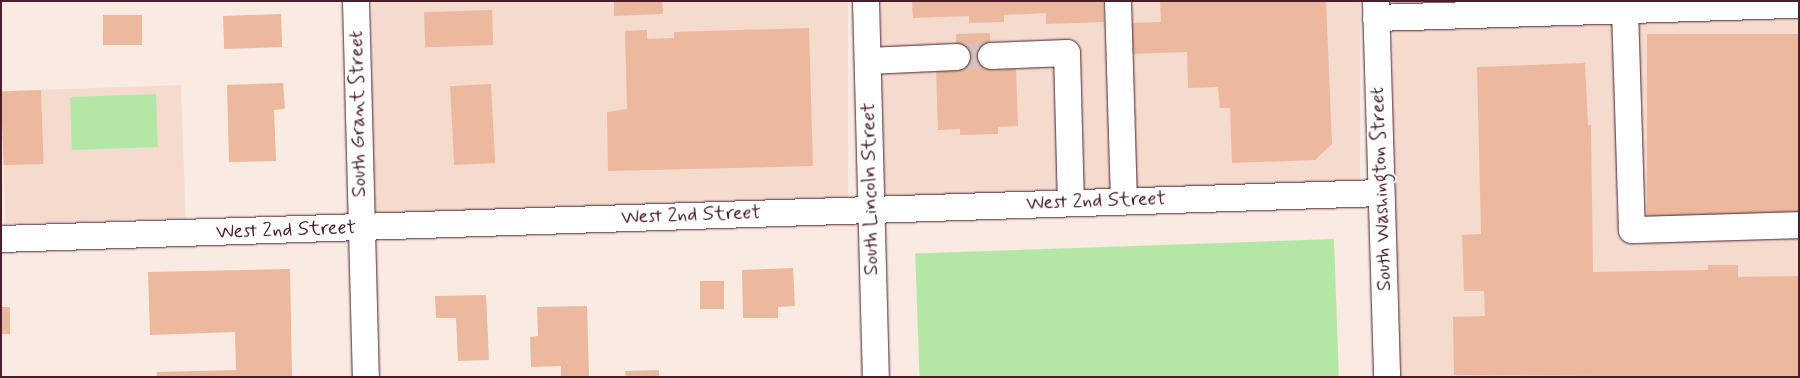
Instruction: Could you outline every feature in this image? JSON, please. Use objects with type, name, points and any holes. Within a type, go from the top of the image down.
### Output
[{"type":"street","name":"South Grant Street","points":[[356,1],[366,377]]},
{"type":"street","name":"South Lincoln Street","points":[[866,1],[870,208],[876,377]]},
{"type":"street","points":[[1118,1],[1124,200]]},
{"type":"street","points":[[1376,10],[1422,16],[1799,5]]},
{"type":"street","name":"South Washington Street","points":[[1376,10],[1386,377]]},
{"type":"street","points":[[1625,10],[1632,230],[1799,225]]},
{"type":"street","points":[[991,56],[1067,53],[1071,201]]},
{"type":"street","points":[[868,61],[957,57]]},
{"type":"street","name":"West 2nd Street","points":[[1,239],[361,228],[1071,201],[1381,193]]},
{"type":"shaded area","points":[[372,1],[848,1],[848,219],[372,219]]},
{"type":"shaded area","points":[[881,1],[1360,1],[1360,204],[881,204]]},
{"type":"shaded area","points":[[1393,1],[1799,1],[1799,377],[1393,377]]},
{"type":"shaded area","points":[[181,85],[186,218],[6,224],[1,91]]},
{"type":"green space","points":[[156,94],[158,147],[72,150],[70,97]]},
{"type":"green space","points":[[1334,239],[1339,377],[920,377],[915,254]]},
{"type":"building","points":[[614,1],[662,1],[663,14],[614,16]]},
{"type":"building","points":[[912,1],[1103,1],[1104,22],[1046,24],[1046,13],[1004,15],[1004,22],[969,23],[969,16],[913,18]]},
{"type":"building","points":[[1160,1],[1326,1],[1332,144],[1315,160],[1232,163],[1230,108],[1220,108],[1218,87],[1188,88],[1187,52],[1128,54],[1127,23],[1161,22]]},
{"type":"building","points":[[492,10],[493,45],[425,47],[424,12]]},
{"type":"building","points":[[281,14],[282,47],[224,49],[223,16]]},
{"type":"building","points":[[103,15],[142,15],[142,45],[103,45]]},
{"type":"building","points":[[809,28],[813,166],[608,171],[607,112],[627,109],[625,31],[647,30],[647,39],[674,38],[674,32]]},
{"type":"building","points":[[990,33],[991,70],[1016,69],[1018,126],[998,127],[998,134],[960,135],[960,129],[938,130],[936,70],[957,70],[956,34]]},
{"type":"building","points":[[1647,34],[1799,34],[1799,229],[1647,229]]},
{"type":"building","points":[[1585,63],[1588,125],[1591,125],[1593,272],[1708,270],[1708,265],[1738,265],[1738,277],[1799,276],[1799,377],[1454,375],[1453,317],[1485,316],[1484,291],[1464,291],[1462,235],[1481,234],[1477,67]]},
{"type":"building","points":[[283,83],[285,109],[274,110],[276,161],[229,162],[227,85]]},
{"type":"building","points":[[491,84],[495,163],[454,165],[450,86]]},
{"type":"building","points":[[41,90],[44,164],[4,165],[1,91]]},
{"type":"building","points":[[793,268],[795,306],[778,307],[778,318],[743,318],[742,270]]},
{"type":"building","points":[[290,269],[292,377],[157,377],[157,372],[236,370],[235,332],[150,335],[148,272]]},
{"type":"building","points":[[700,281],[724,281],[724,309],[700,309]]},
{"type":"building","points":[[486,295],[489,360],[458,361],[456,318],[436,318],[435,296]]},
{"type":"building","points":[[587,306],[589,377],[561,377],[561,366],[531,367],[530,337],[538,336],[537,307]]},
{"type":"building","points":[[1,307],[10,307],[10,334],[1,334]]},
{"type":"building","points":[[659,370],[659,377],[626,377],[625,371]]},
{"type":"tunnel","points":[[957,57],[991,56]]}]
